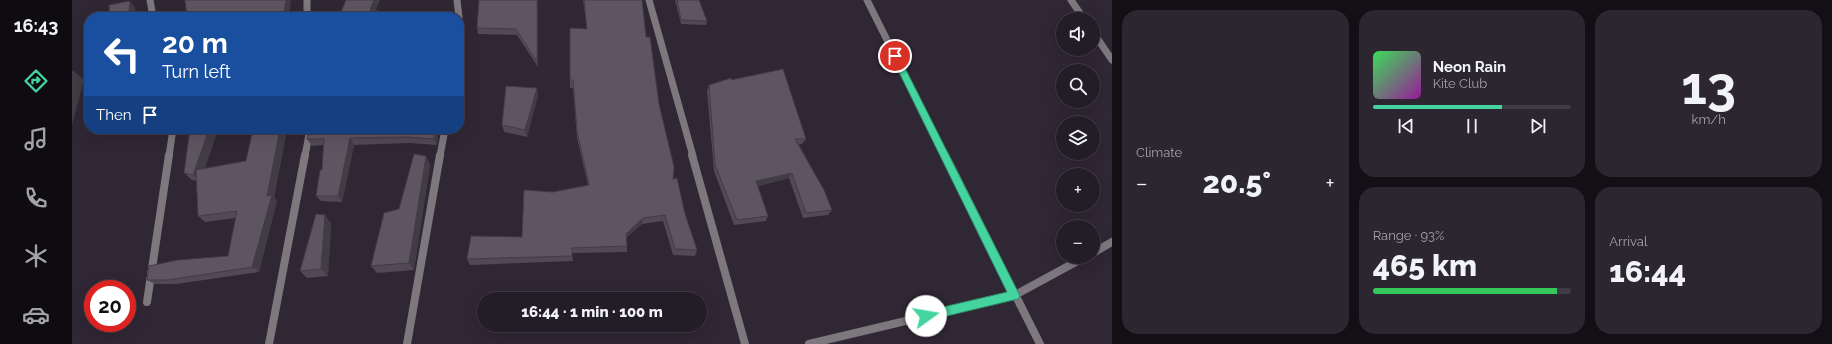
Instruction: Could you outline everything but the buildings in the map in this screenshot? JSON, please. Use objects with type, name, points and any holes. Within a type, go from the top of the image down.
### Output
[{"type":"street","points":[[150,0],[152,12]]},
{"type":"street","points":[[306,0],[307,12]]},
{"type":"street","points":[[457,0],[458,12]]},
{"type":"street","points":[[649,0],[745,344]]},
{"type":"street","points":[[867,0],[1014,296],[1040,344]]},
{"type":"street","points":[[1071,0],[1079,12]]},
{"type":"street","points":[[1100,42],[1112,60]]},
{"type":"street","points":[[147,302],[171,134]]},
{"type":"street","points":[[269,344],[309,134]]},
{"type":"street","points":[[407,344],[444,134]]},
{"type":"street","points":[[1100,249],[1112,242]]},
{"type":"street","points":[[809,344],[1014,296],[1072,264]]},
{"type":"route","points":[[895,56],[1014,296],[926,316]]}]
